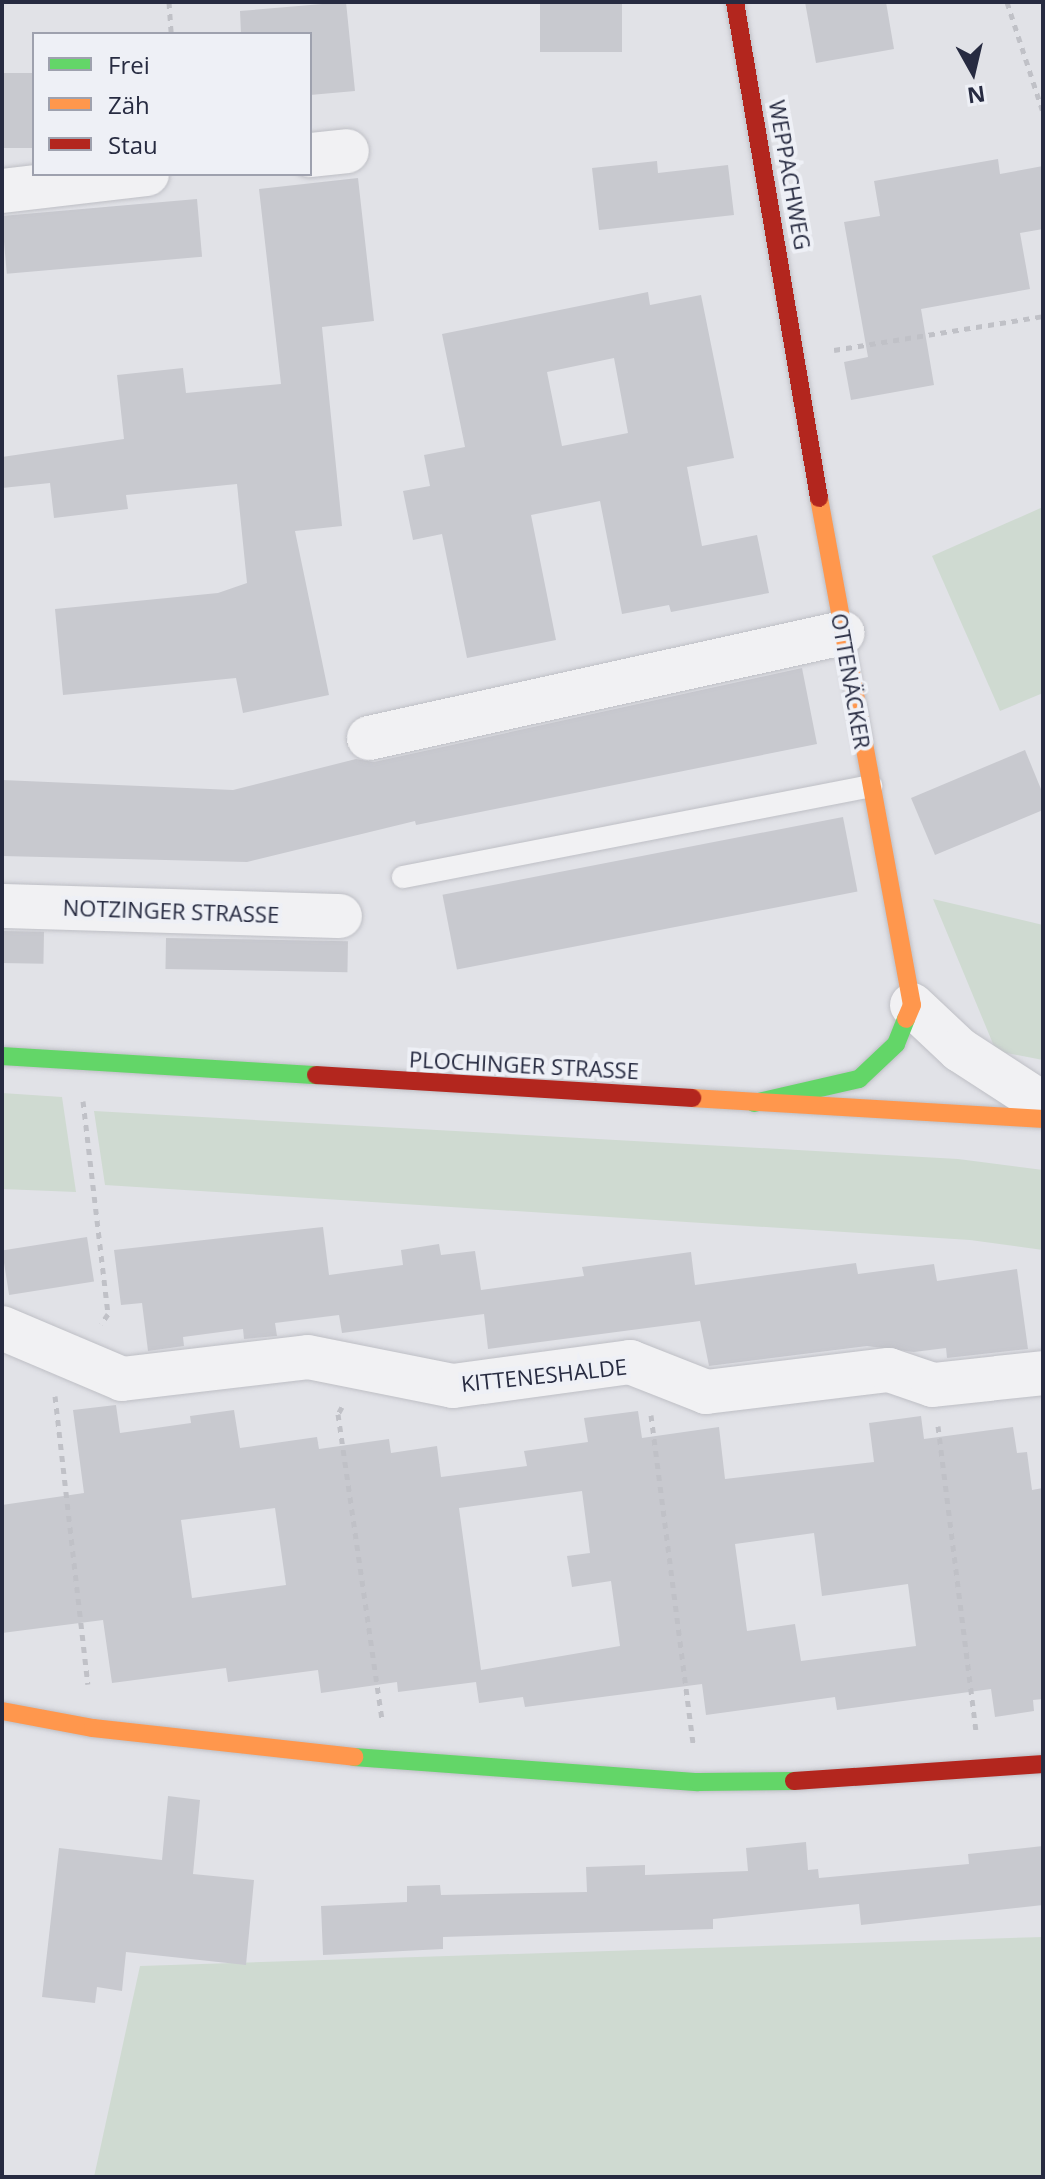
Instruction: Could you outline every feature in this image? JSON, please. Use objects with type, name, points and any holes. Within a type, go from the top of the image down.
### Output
[{"type":"street","name":"WEPPACHWEG","points":[[735,2],[798,356]]},
{"type":"street","points":[[2,191],[130,176]]},
{"type":"street","name":"OTTENÄCKER","points":[[798,356],[842,633],[912,1005]]},
{"type":"street","points":[[369,738],[842,633]]},
{"type":"street","name":"NOTZINGER STRASSE","points":[[2,906],[340,916]]},
{"type":"street","points":[[754,1103],[859,1079],[896,1044],[912,1005],[960,1050],[1043,1104]]},
{"type":"street","name":"PLOCHINGER STRASSE","points":[[2,1056],[1043,1119]]},
{"type":"street","name":"KITTENESHALDE","points":[[2,1328],[77,1357],[122,1379],[308,1357],[453,1386],[630,1362],[662,1372],[706,1392],[889,1370],[933,1385],[1043,1373]]},
{"type":"street","points":[[2,1711],[93,1728],[387,1761],[698,1782],[982,1772],[1043,1764]]},
{"type":"lane","points":[[403,877],[871,786]]},
{"type":"path","points":[[169,2],[171,32]]},
{"type":"path","points":[[1007,2],[1043,112]]},
{"type":"path","points":[[798,356],[1043,316]]},
{"type":"path","points":[[79,1062],[108,1314],[77,1357],[53,1400],[93,1728]]},
{"type":"path","points":[[365,1368],[338,1414],[387,1761]]},
{"type":"path","points":[[662,1372],[650,1407],[698,1782]]},
{"type":"path","points":[[933,1385],[982,1772]]},
{"type":"shaded area","points":[[1043,507],[1043,693],[1000,711],[932,556]]},
{"type":"shaded area","points":[[933,899],[1043,925],[1043,1060],[996,1051]]},
{"type":"shaded area","points":[[2,1093],[62,1097],[76,1192],[2,1189]]},
{"type":"shaded area","points":[[94,1111],[958,1159],[1043,1170],[1043,1250],[970,1240],[105,1185]]},
{"type":"shaded area","points":[[1043,1937],[1043,2177],[94,2177],[140,1966]]},
{"type":"building","points":[[346,2],[355,91],[312,95],[312,32],[241,32],[240,11]]},
{"type":"building","points":[[540,2],[622,2],[622,52],[540,52]]},
{"type":"building","points":[[805,2],[886,2],[894,49],[816,63]]},
{"type":"building","points":[[2,73],[32,73],[32,148],[2,148]]},
{"type":"building","points":[[998,159],[1000,174],[1043,166],[1043,229],[1020,233],[1030,289],[921,309],[934,385],[851,400],[844,362],[868,357],[844,222],[880,216],[874,181]]},
{"type":"building","points":[[657,161],[658,173],[728,165],[734,215],[599,230],[592,168]]},
{"type":"building","points":[[358,178],[374,321],[322,327],[342,526],[295,531],[329,695],[243,713],[236,678],[63,695],[55,609],[218,593],[247,583],[237,484],[126,495],[128,509],[54,518],[50,483],[2,488],[2,457],[124,439],[117,375],[183,368],[186,393],[281,384],[259,189]]},
{"type":"building","points":[[197,199],[202,257],[7,274],[2,216]]},
{"type":"building","points":[[648,292],[650,305],[701,295],[734,458],[687,467],[702,546],[757,535],[769,593],[671,612],[669,605],[622,614],[600,501],[531,515],[556,640],[467,658],[442,534],[413,540],[403,491],[430,486],[424,455],[465,447],[442,334]],"holes":[[[614,358],[628,433],[562,446],[547,372]]]},
{"type":"building","points":[[802,668],[817,744],[416,825],[415,821],[247,862],[2,856],[2,780],[233,790],[356,759],[374,762]]},
{"type":"building","points":[[1025,750],[1043,794],[1043,810],[935,855],[911,798]]},
{"type":"building","points":[[843,817],[858,892],[457,969],[442,895]]},
{"type":"building","points":[[2,931],[44,932],[43,964],[2,963]]},
{"type":"building","points":[[166,938],[348,941],[347,972],[165,969]]},
{"type":"building","points":[[323,1227],[329,1275],[403,1265],[401,1250],[439,1244],[441,1255],[475,1251],[481,1290],[584,1276],[582,1267],[691,1252],[695,1285],[856,1263],[858,1274],[934,1264],[937,1281],[1017,1269],[1028,1349],[947,1358],[946,1348],[914,1352],[867,1346],[709,1366],[700,1321],[488,1349],[484,1314],[342,1333],[339,1315],[275,1323],[277,1336],[244,1339],[243,1329],[183,1337],[184,1346],[148,1351],[142,1303],[121,1305],[114,1250]]},
{"type":"building","points":[[87,1237],[94,1281],[9,1295],[2,1250]]},
{"type":"building","points":[[116,1405],[120,1433],[191,1423],[190,1416],[234,1410],[240,1448],[317,1437],[319,1449],[389,1439],[391,1453],[437,1446],[441,1477],[527,1466],[524,1451],[588,1442],[584,1418],[638,1411],[642,1438],[719,1427],[725,1479],[874,1462],[869,1423],[921,1416],[924,1439],[1013,1427],[1017,1453],[1027,1452],[1032,1490],[1043,1488],[1043,1699],[1033,1700],[1034,1711],[995,1717],[991,1689],[837,1710],[835,1697],[706,1715],[702,1684],[525,1707],[523,1697],[479,1703],[476,1682],[398,1692],[397,1682],[321,1693],[318,1670],[228,1682],[226,1668],[112,1683],[103,1620],[2,1633],[2,1505],[84,1493],[73,1410]],"holes":[[[582,1491],[590,1553],[567,1556],[572,1587],[611,1581],[620,1646],[481,1670],[459,1508]],[[275,1508],[286,1585],[192,1598],[181,1520]],[[814,1533],[822,1596],[908,1584],[916,1646],[801,1661],[795,1624],[747,1631],[735,1544]]]},
{"type":"building","points":[[168,1796],[200,1800],[193,1874],[254,1880],[246,1965],[126,1952],[122,1991],[97,1987],[95,2003],[42,1997],[59,1848],[162,1860]]},
{"type":"building","points":[[806,1842],[808,1870],[818,1869],[819,1878],[969,1864],[968,1854],[1043,1846],[1043,1905],[861,1925],[859,1904],[713,1919],[713,1929],[443,1937],[443,1949],[323,1955],[321,1906],[407,1902],[407,1886],[440,1885],[441,1895],[587,1892],[586,1867],[645,1865],[645,1875],[748,1871],[746,1848]]},
{"type":"traffic: fast","points":[[754,1103],[859,1079],[896,1044],[906,1019]]},
{"type":"traffic: fast","points":[[2,1056],[316,1075]]},
{"type":"traffic: fast","points":[[354,1757],[698,1782],[794,1781]]},
{"type":"traffic: slow","points":[[819,498],[912,1005],[906,1019]]},
{"type":"traffic: slow","points":[[692,1098],[1043,1119]]},
{"type":"traffic: slow","points":[[2,1711],[93,1728],[354,1757]]},
{"type":"traffic: jam","points":[[735,2],[819,498]]},
{"type":"traffic: jam","points":[[316,1075],[692,1098]]},
{"type":"traffic: jam","points":[[794,1781],[1043,1764]]}]
